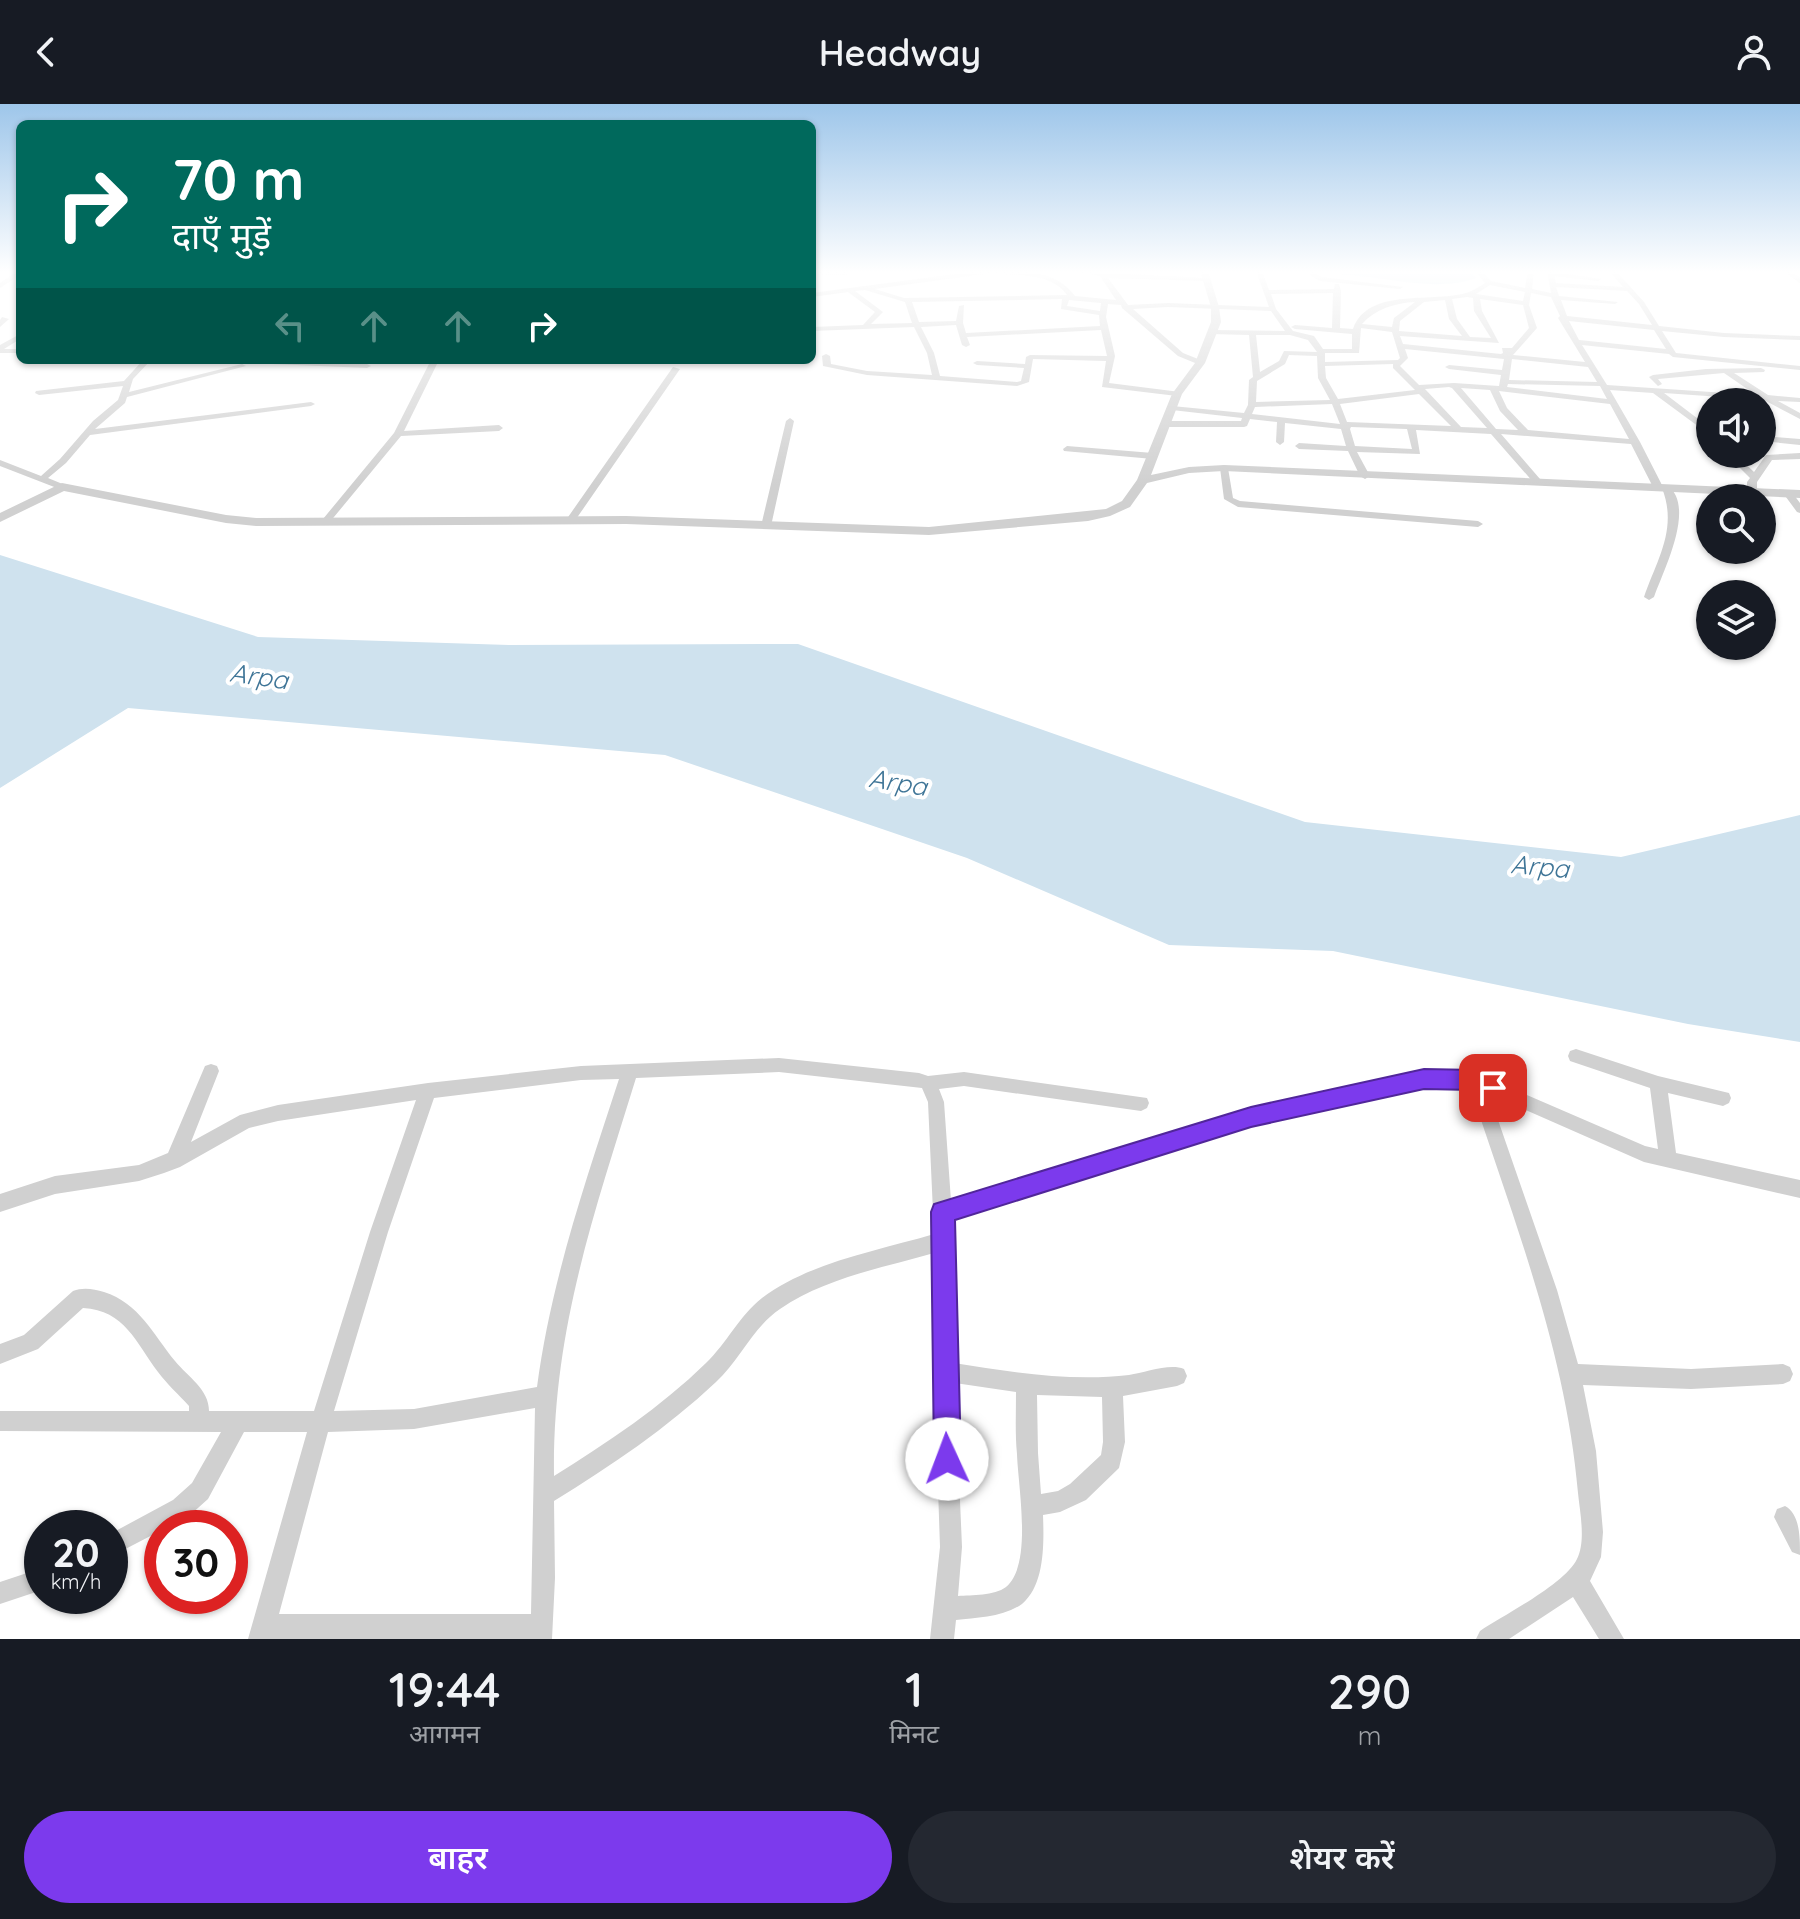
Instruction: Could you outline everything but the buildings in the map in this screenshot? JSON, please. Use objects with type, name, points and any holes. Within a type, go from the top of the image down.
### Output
[{"type":"street","points":[[928,343],[936,376]]},
{"type":"street","points":[[1109,343],[1111,350],[1105,385],[1177,394]]},
{"type":"street","points":[[1165,343],[1181,357],[1200,363]]},
{"type":"street","points":[[0,463],[62,487],[226,519],[571,520],[929,531],[1088,517],[1126,504],[1143,480],[1177,394],[1200,363],[1208,343]]},
{"type":"street","points":[[1255,343],[1257,377]]},
{"type":"street","points":[[1314,343],[1321,352],[1322,378],[1336,402],[1351,448],[1365,476]]},
{"type":"street","points":[[1166,424],[1240,425],[1252,405],[1251,384],[1282,362],[1287,353],[1356,351],[1357,343]]},
{"type":"street","points":[[1322,364],[1397,362],[1404,358],[1399,343]]},
{"type":"street","points":[[1497,343],[1505,355],[1503,409],[1526,433]]},
{"type":"street","points":[[1505,355],[1518,343]]},
{"type":"street","points":[[1577,343],[1662,488],[1674,503],[1676,520],[1668,551],[1656,573],[1649,597]]},
{"type":"street","points":[[1583,343],[1671,352]]},
{"type":"street","points":[[1665,343],[1678,357],[1734,359],[1800,368]]},
{"type":"street","points":[[1400,346],[1591,365]]},
{"type":"street","points":[[826,356],[825,365],[867,373],[1021,384],[1025,382],[1030,357],[1110,359]]},
{"type":"street","points":[[1397,362],[1398,369],[1459,430]]},
{"type":"street","points":[[977,363],[1028,366]]},
{"type":"street","points":[[126,395],[134,371],[142,364]]},
{"type":"street","points":[[41,480],[126,395],[248,364]]},
{"type":"street","points":[[336,364],[367,366]]},
{"type":"street","points":[[326,521],[398,434],[433,364]]},
{"type":"street","points":[[1696,420],[1658,388],[1653,377],[1725,370],[1770,370],[1785,366]]},
{"type":"street","points":[[1537,481],[1456,386],[1449,367],[1502,384],[1613,402]]},
{"type":"street","points":[[571,520],[676,369]]},
{"type":"street","points":[[1725,370],[1751,388]]},
{"type":"street","points":[[39,393],[128,383]]},
{"type":"street","points":[[1252,405],[1336,402],[1421,389],[1502,384],[1696,392]]},
{"type":"street","points":[[1776,399],[1800,400]]},
{"type":"street","points":[[1776,403],[1800,416]]},
{"type":"street","points":[[87,433],[311,404]]},
{"type":"street","points":[[1172,408],[1346,426],[1526,433],[1636,442]]},
{"type":"street","points":[[1280,442],[1281,419]]},
{"type":"street","points":[[766,526],[790,421]]},
{"type":"street","points":[[398,434],[499,428]]},
{"type":"street","points":[[1299,446],[1417,452],[1411,428]]},
{"type":"street","points":[[1776,440],[1800,442]]},
{"type":"street","points":[[1067,449],[1153,456]]},
{"type":"street","points":[[1751,484],[1771,456],[1800,456]]},
{"type":"street","points":[[1143,480],[1173,472],[1224,468],[1696,490]]},
{"type":"street","points":[[1224,468],[1229,499],[1233,503],[1478,524]]},
{"type":"street","points":[[1745,468],[1756,479]]},
{"type":"street","points":[[0,518],[62,487]]},
{"type":"street","points":[[1794,494],[1800,510]]},
{"type":"street","points":[[1576,1056],[1658,1083],[1723,1098]]},
{"type":"street","points":[[0,1203],[55,1185],[139,1173],[174,1161],[246,1121],[278,1113],[581,1073],[779,1065],[928,1083],[964,1079],[1141,1103]]},
{"type":"street","points":[[174,1161],[211,1071]]},
{"type":"street","points":[[428,1091],[379,1232],[321,1421],[262,1632],[540,1633],[546,1561],[546,1396],[562,1294],[630,1071]]},
{"type":"street","points":[[943,1212],[1251,1117],[1424,1079],[1476,1080],[1644,1154],[1800,1189]]},
{"type":"street","points":[[1476,1080],[1554,1304],[1573,1374],[1588,1460],[1592,1551],[1581,1573],[1488,1639]]},
{"type":"street","points":[[928,1083],[936,1102],[943,1212],[944,1371],[951,1547],[942,1639]]},
{"type":"street","points":[[1658,1083],[1668,1161]]},
{"type":"street","points":[[544,1495],[608,1456],[694,1388],[714,1371],[751,1320],[772,1302],[807,1284],[942,1241]]},
{"type":"street","points":[[0,1354],[31,1342],[80,1298],[96,1299],[128,1314],[139,1324],[164,1365],[199,1402],[199,1421]]},
{"type":"street","points":[[944,1371],[1027,1385],[1112,1388],[1177,1376]]},
{"type":"street","points":[[1573,1374],[1691,1379],[1783,1374]]},
{"type":"street","points":[[947,1609],[997,1602],[1014,1595],[1022,1585],[1033,1532],[1027,1385]]},
{"type":"street","points":[[1031,1507],[1060,1501],[1078,1492],[1111,1460],[1114,1442],[1112,1388]]},
{"type":"street","points":[[0,1421],[414,1419],[546,1396]]},
{"type":"street","points":[[128,1536],[181,1508],[200,1491],[239,1421]]},
{"type":"street","points":[[1785,1517],[1800,1544]]},
{"type":"street","points":[[1575,1578],[1612,1639]]},
{"type":"street","points":[[0,1593],[24,1585]]},
{"type":"water","name":"Arpa","points":[[0,555],[258,637],[509,645],[798,644],[1305,822],[1621,857],[1800,815],[1800,1042],[1688,1024],[1333,951],[1169,945],[967,858],[665,755],[128,708],[0,788]]},
{"type":"route","points":[[947,1459],[943,1212],[1251,1117],[1424,1079],[1476,1080],[1493,1088]]}]
